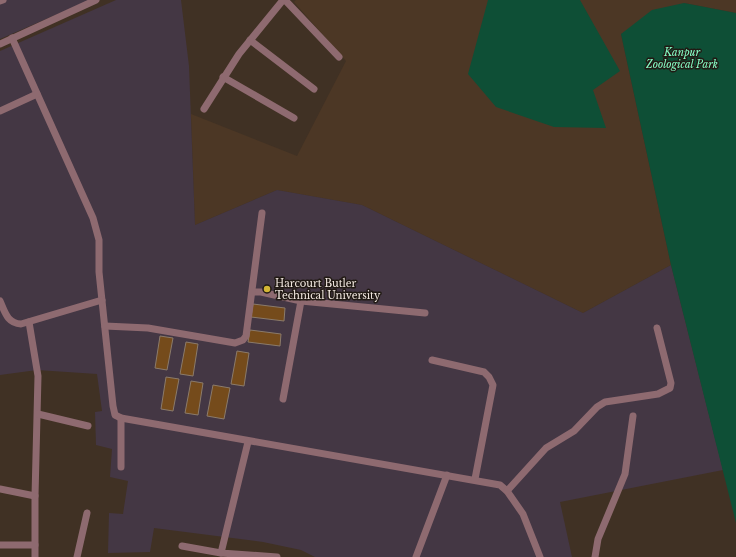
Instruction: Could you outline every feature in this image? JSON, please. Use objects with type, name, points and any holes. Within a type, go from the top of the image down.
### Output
[{"type":"street","points":[[0,44],[96,0]]},
{"type":"street","points":[[204,109],[223,77],[250,40],[284,0],[339,57]]},
{"type":"street","points":[[12,38],[92,218],[99,240],[99,272],[115,415],[121,418],[248,442],[448,474],[500,485],[507,491],[523,514],[540,557]]},
{"type":"street","points":[[250,40],[314,88]]},
{"type":"street","points":[[223,77],[294,118]]},
{"type":"street","points":[[0,111],[37,94]]},
{"type":"street","points":[[105,326],[148,328],[239,343],[246,336],[262,213]]},
{"type":"street","points":[[252,292],[261,292],[301,301],[425,313]]},
{"type":"street","points":[[0,302],[10,321],[15,324],[29,322],[102,300]]},
{"type":"street","points":[[283,399],[301,301]]},
{"type":"street","points":[[29,322],[38,376],[38,414],[34,496],[35,557]]},
{"type":"street","points":[[507,491],[546,448],[574,431],[597,407],[605,402],[658,394],[670,388],[671,383],[657,328]]},
{"type":"street","points":[[432,360],[484,372],[489,377],[492,385],[475,479]]},
{"type":"street","points":[[38,414],[88,426]]},
{"type":"street","points":[[595,557],[598,539],[625,474],[633,416]]},
{"type":"street","points":[[121,418],[121,467]]},
{"type":"street","points":[[221,553],[248,442]]},
{"type":"street","points":[[416,557],[448,474]]},
{"type":"street","points":[[0,489],[34,496]]},
{"type":"street","points":[[77,557],[87,513]]},
{"type":"street","points":[[0,545],[35,545]]},
{"type":"street","points":[[182,546],[221,553],[277,557]]},
{"type":"shaded area","points":[[0,0],[90,0],[0,39]]},
{"type":"shaded area","name":"Harcourt Butler Technical University","points":[[116,0],[181,0],[189,66],[195,225],[277,190],[362,205],[583,313],[671,265],[723,470],[560,502],[572,557],[315,557],[301,550],[263,542],[154,528],[150,552],[108,553],[109,513],[123,514],[128,481],[110,477],[112,449],[96,445],[95,412],[102,411],[97,374],[37,370],[0,375],[0,51]]},
{"type":"shaded area","points":[[296,0],[736,0],[736,13],[684,3],[621,34],[671,265],[583,313],[362,205],[277,190],[195,225],[191,114],[297,156],[346,61],[294,2]]},
{"type":"green space","points":[[488,0],[580,0],[620,71],[593,90],[606,128],[554,127],[496,107],[468,74]]},
{"type":"green space","name":"Kanpur Zoological Park","points":[[684,3],[736,13],[736,523],[671,265],[621,34],[652,10]]},
{"type":"building","points":[[253,304],[285,308],[284,321],[251,317]]},
{"type":"building","points":[[250,330],[281,334],[280,346],[248,342]]},
{"type":"building","points":[[160,336],[173,338],[167,370],[155,368]]},
{"type":"building","points":[[186,342],[198,344],[193,376],[180,374]]},
{"type":"building","points":[[237,351],[249,353],[244,386],[231,384]]},
{"type":"building","points":[[166,377],[179,379],[173,411],[161,409]]},
{"type":"building","points":[[191,381],[203,383],[198,415],[185,413]]},
{"type":"building","points":[[213,385],[230,388],[224,419],[207,416]]},
{"type":"place","name":"Harcourt Butler Technical University","points":[[267,289]]}]
